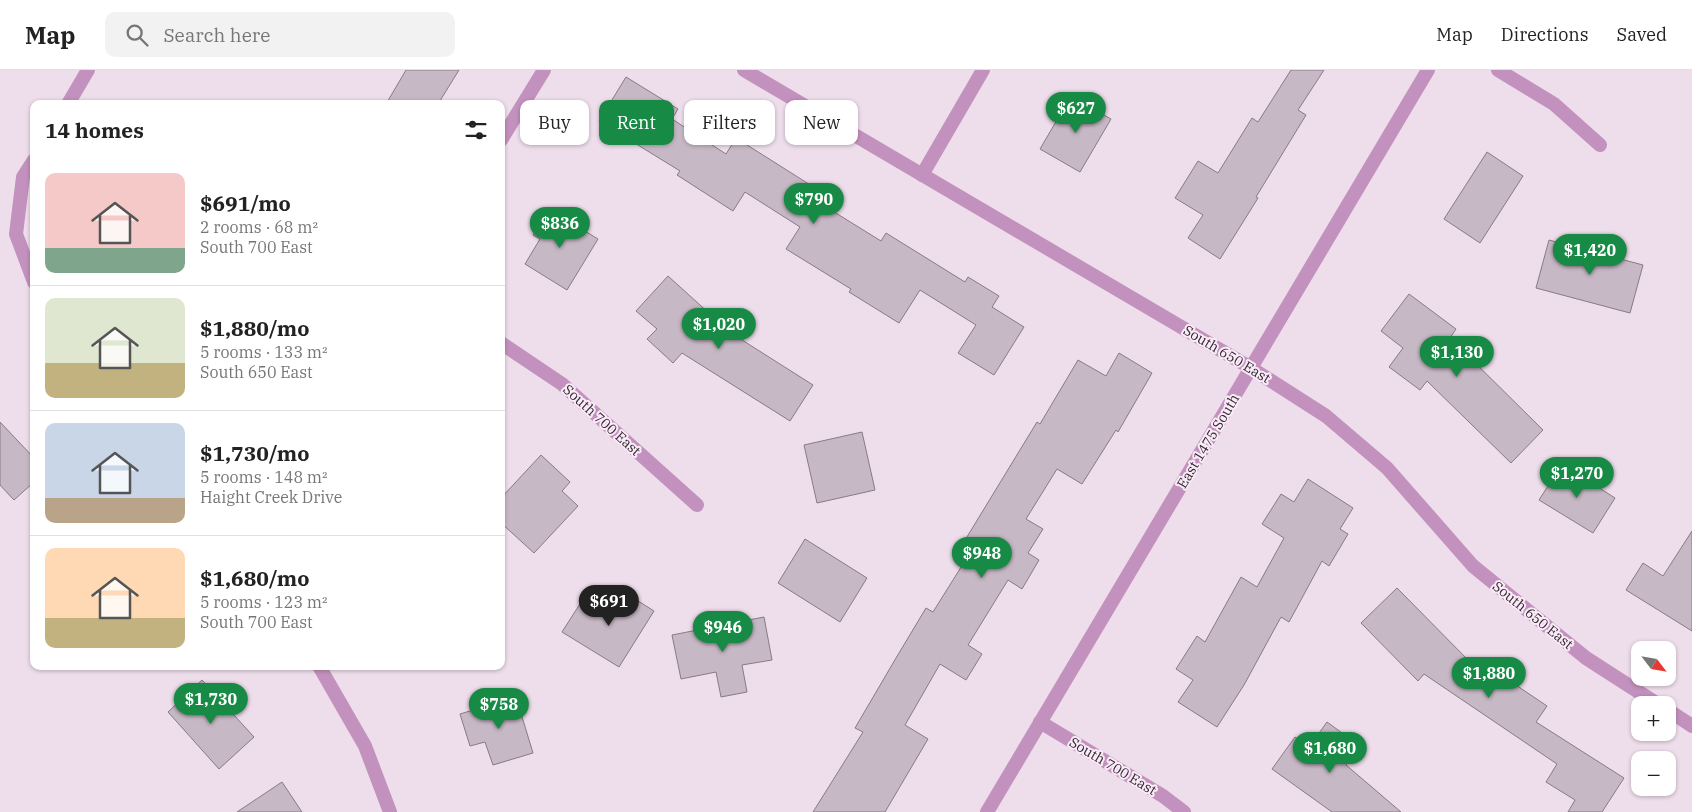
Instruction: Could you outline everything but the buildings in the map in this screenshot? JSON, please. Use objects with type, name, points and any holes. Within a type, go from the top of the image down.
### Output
[{"type":"street","points":[[70,100],[88,70]]},
{"type":"street","points":[[505,133],[544,70]]},
{"type":"street","name":"South 650 East","points":[[744,70],[1251,368],[1326,416],[1387,468],[1474,566],[1586,658],[1645,696]]},
{"type":"street","points":[[922,175],[984,70]]},
{"type":"street","name":"East 1475 South","points":[[987,812],[1428,70]]},
{"type":"street","points":[[1498,70],[1554,104],[1600,145]]},
{"type":"street","points":[[30,166],[23,177],[16,234],[30,271]]},
{"type":"street","name":"South 700 East","points":[[505,346],[562,384],[697,505]]},
{"type":"street","points":[[321,670],[365,746],[390,812]]},
{"type":"street","points":[[1676,715],[1692,726]]},
{"type":"street","name":"South 700 East","points":[[1040,722],[1163,796],[1184,812]]}]
